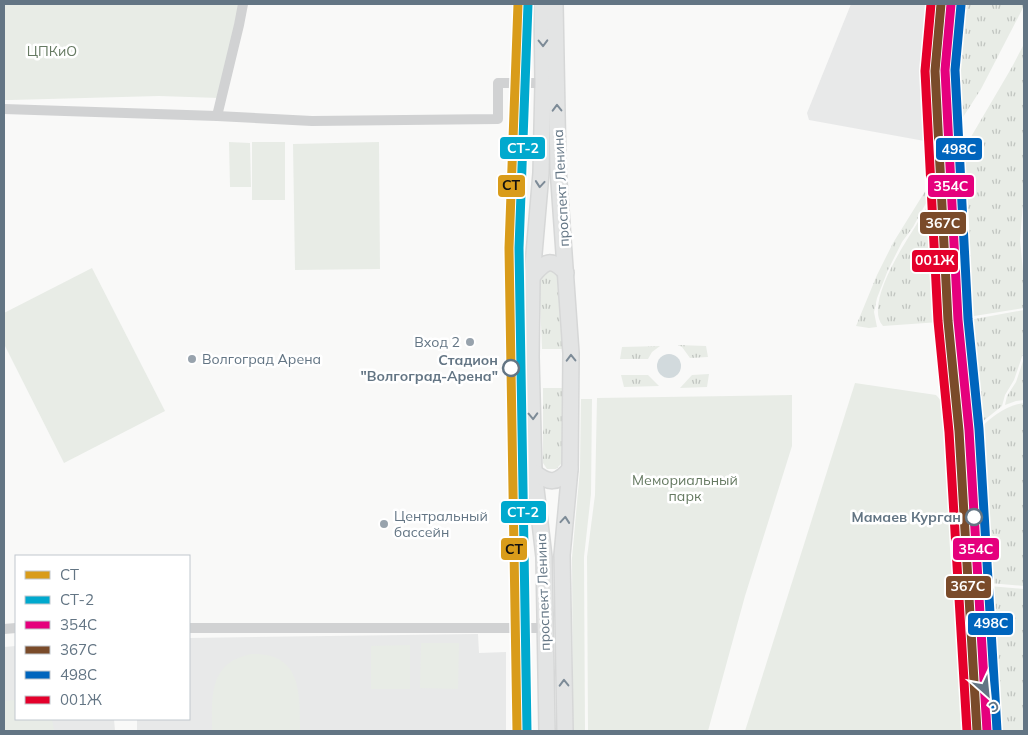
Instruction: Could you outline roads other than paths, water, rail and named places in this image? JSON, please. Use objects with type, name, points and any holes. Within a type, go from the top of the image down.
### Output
[{"type":"main road","name":"проспект Ленина","points":[[542,4],[541,173],[532,277],[531,357],[534,472],[544,557],[547,731]]},
{"type":"main road","name":"проспект Ленина","points":[[555,4],[558,168],[571,353],[570,469],[562,555],[565,731]]},
{"type":"main road","points":[[532,277],[545,263],[550,262],[556,264],[566,273]]},
{"type":"main road","points":[[534,472],[546,481],[552,482],[559,480],[570,469]]},
{"type":"street","points":[[217,116],[243,4]]},
{"type":"street","points":[[4,109],[312,121],[498,118],[498,83],[543,83]]},
{"type":"street","points":[[190,628],[545,628]]},
{"type":"place","name":"Вход 2","points":[[470,342]]},
{"type":"place","name":"Волгоград Арена","points":[[192,359]]},
{"type":"place","name":"Стадион \"Волгоград-Арена\"","points":[[511,368]]},
{"type":"place","name":"Мамаев Курган","points":[[974,517]]},
{"type":"place","name":"Центральный бассейн","points":[[384,524]]},
{"type":"park label","name":"ЦПКиО","points":[[52,51]]},
{"type":"park label","name":"Мемориальный парк","points":[[685,488]]}]
